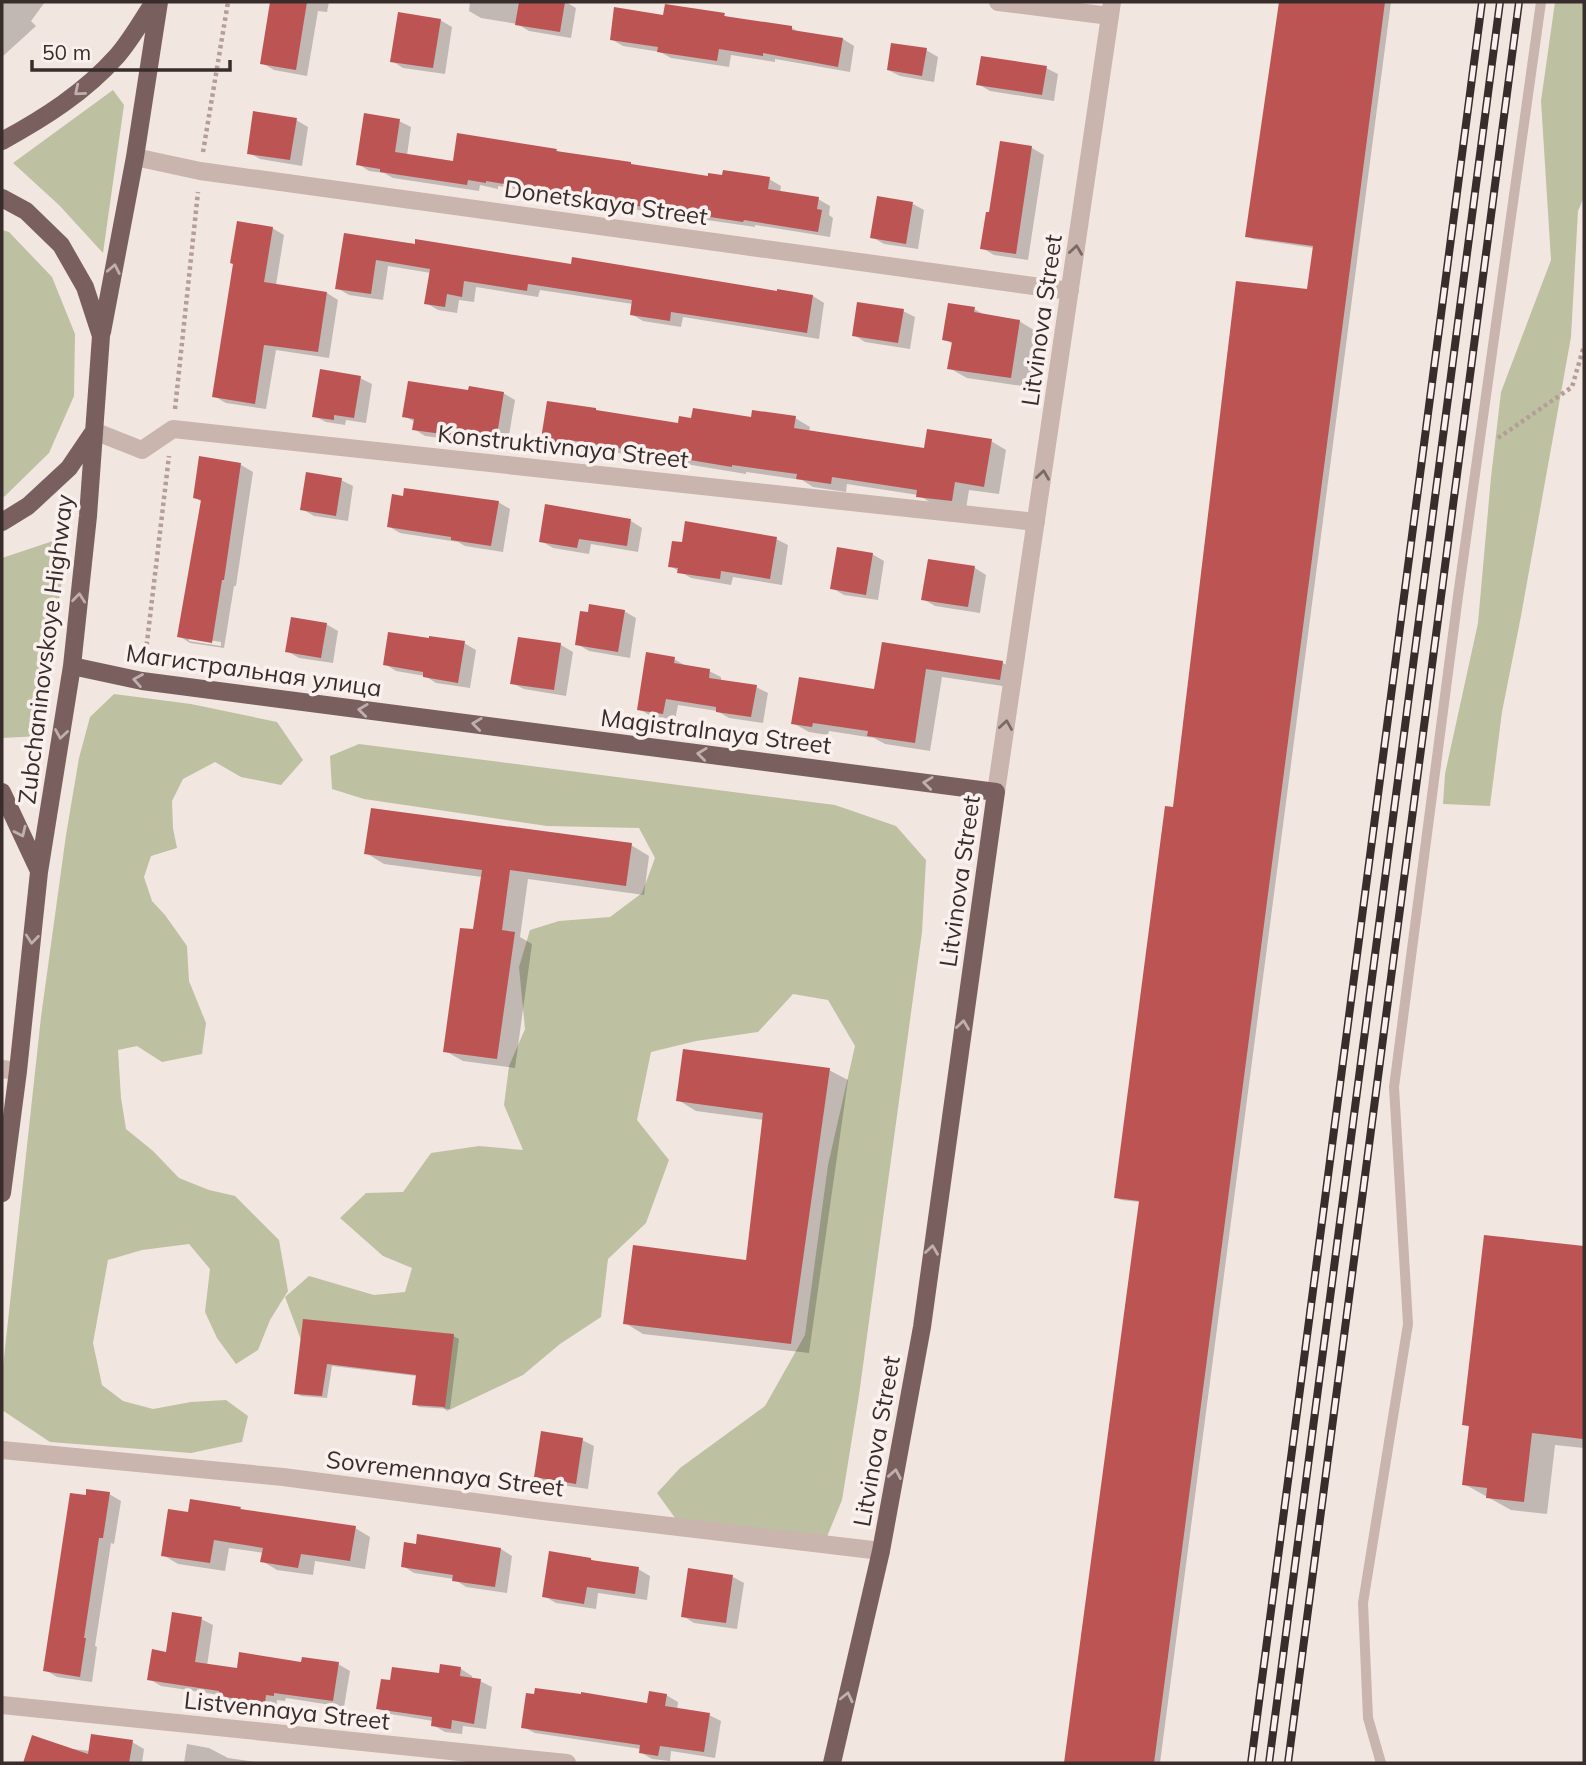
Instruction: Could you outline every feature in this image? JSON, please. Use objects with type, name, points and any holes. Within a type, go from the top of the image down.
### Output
[{"type":"main road","points":[[2,141],[79,93],[118,55],[157,2]]},
{"type":"main road","points":[[101,336],[135,157],[157,2]]},
{"type":"main road","points":[[2,198],[26,211],[61,245],[85,287],[101,336]]},
{"type":"main road","name":"Zubchaninovskoye Highway","points":[[2,1193],[10,1070],[72,666],[88,516],[101,336]]},
{"type":"main road","points":[[2,522],[29,506],[69,468],[94,431]]},
{"type":"main road","name":"Магистральная улица","points":[[72,666],[142,681],[996,792]]},
{"type":"main road","name":"Zubchaninovskoye Highway","points":[[2,792],[39,872]]},
{"type":"main road","name":"Litvinova Street","points":[[832,1763],[881,1551],[922,1327],[996,792]]},
{"type":"street","points":[[998,2],[1111,9]]},
{"type":"street","name":"Litvinova Street","points":[[996,792],[1111,9]]},
{"type":"street","name":"Donetskaya Street","points":[[135,157],[200,171],[1070,291]]},
{"type":"street","points":[[94,431],[142,450],[173,429]]},
{"type":"street","name":"Konstruktivnaya Street","points":[[173,429],[1036,522]]},
{"type":"street","name":"Sovremennaya Street","points":[[2,1450],[283,1477],[881,1551]]},
{"type":"street","name":"Listvennaya Street","points":[[2,1705],[567,1763]]},
{"type":"lane","points":[[1381,1763],[1368,1718],[1363,1603],[1408,1324],[1394,1087],[1541,2]]},
{"type":"path","points":[[142,681],[173,429],[200,171],[228,2]]},
{"type":"path","points":[[1478,453],[1572,387],[1584,346]]},
{"type":"green space","points":[[1555,2],[1584,2],[1584,197],[1578,211],[1571,337],[1502,712],[1490,806],[1443,804],[1445,774],[1478,623],[1501,392],[1551,260],[1541,101]]},
{"type":"green space","points":[[113,90],[124,105],[103,253],[59,205],[13,163]]},
{"type":"green space","points":[[2,230],[9,232],[52,277],[75,334],[74,396],[49,453],[2,498]]},
{"type":"green space","points":[[68,536],[40,736],[2,738],[2,558]]},
{"type":"green space","points":[[114,694],[191,704],[277,722],[303,760],[281,785],[241,777],[215,762],[183,779],[172,801],[177,848],[151,856],[144,877],[152,901],[187,946],[189,981],[206,1023],[202,1054],[162,1062],[137,1046],[118,1050],[126,1129],[153,1151],[179,1178],[209,1190],[235,1196],[279,1240],[288,1291],[270,1320],[258,1350],[236,1364],[217,1338],[205,1312],[210,1269],[189,1244],[142,1250],[108,1260],[93,1343],[102,1385],[123,1401],[153,1409],[191,1402],[226,1400],[248,1416],[242,1442],[191,1453],[50,1442],[2,1410],[2,1376],[41,1017],[66,835],[79,758],[90,717]]},
{"type":"green space","points":[[359,744],[835,805],[896,826],[926,860],[922,932],[859,1395],[842,1500],[824,1544],[678,1522],[657,1493],[680,1468],[765,1406],[805,1335],[828,1165],[855,1046],[828,1000],[793,994],[758,1032],[696,1041],[651,1052],[637,1120],[669,1160],[646,1223],[608,1259],[601,1317],[560,1344],[523,1375],[447,1411],[423,1388],[429,1355],[301,1340],[285,1297],[309,1276],[374,1295],[405,1292],[412,1268],[383,1256],[340,1218],[366,1193],[403,1192],[431,1153],[479,1146],[523,1150],[504,1105],[509,1066],[525,1029],[519,967],[530,930],[559,921],[610,917],[642,893],[655,858],[639,828],[547,826],[364,799],[332,789],[330,756]]},
{"type":"building","points":[[270,2],[307,2],[296,70],[260,64]]},
{"type":"building","points":[[519,2],[565,2],[560,32],[515,25]]},
{"type":"building","points":[[1279,2],[1385,2],[1154,1763],[1064,1763],[1139,1201],[1114,1198],[1165,806],[1173,807],[1236,281],[1307,289],[1313,246],[1245,237]]},
{"type":"building","points":[[665,4],[725,13],[724,16],[792,26],[792,30],[843,38],[838,67],[763,53],[763,56],[719,49],[717,61],[657,52],[658,47],[610,40],[614,7],[663,15]]},
{"type":"building","points":[[398,12],[441,19],[433,68],[390,62]]},
{"type":"building","points":[[891,43],[927,48],[922,76],[887,70]]},
{"type":"building","points":[[981,56],[1047,66],[1042,95],[976,85]]},
{"type":"building","points":[[253,111],[297,118],[290,160],[247,154]]},
{"type":"building","points":[[364,113],[400,119],[395,152],[453,161],[457,133],[708,176],[708,173],[722,175],[723,170],[770,177],[768,189],[819,197],[817,209],[822,210],[818,232],[486,181],[468,180],[467,185],[380,172],[380,169],[356,165]]},
{"type":"building","points":[[1000,141],[1032,146],[1016,254],[980,249],[986,212],[989,212]]},
{"type":"building","points":[[877,196],[913,202],[906,244],[870,238]]},
{"type":"building","points":[[237,221],[273,227],[264,282],[327,292],[318,352],[264,345],[255,404],[212,397]]},
{"type":"building","points":[[344,233],[415,244],[415,239],[571,264],[572,257],[813,295],[807,333],[671,312],[670,321],[630,315],[632,300],[528,284],[527,291],[464,281],[462,297],[447,294],[445,307],[424,304],[430,269],[376,260],[371,294],[335,289]]},
{"type":"building","points":[[857,302],[904,309],[898,343],[852,336]]},
{"type":"building","points":[[948,303],[975,307],[974,312],[1020,320],[1011,378],[947,369],[952,342],[942,340]]},
{"type":"building","points":[[320,369],[361,376],[354,418],[334,415],[334,420],[312,417]]},
{"type":"building","points":[[408,381],[468,390],[469,386],[504,392],[496,441],[412,430],[414,419],[402,417]]},
{"type":"building","points":[[547,401],[678,423],[679,416],[691,418],[693,408],[751,417],[752,410],[796,416],[794,428],[924,448],[927,429],[992,439],[984,487],[955,482],[952,501],[916,497],[917,490],[832,477],[831,484],[796,479],[797,474],[732,467],[569,440],[567,449],[540,445]]},
{"type":"building","points":[[199,456],[241,463],[212,643],[177,637],[201,500],[193,498]]},
{"type":"building","points":[[306,472],[342,478],[336,516],[300,510]]},
{"type":"building","points":[[404,488],[499,501],[491,546],[387,527],[392,494],[403,496]]},
{"type":"building","points":[[545,504],[631,519],[627,546],[579,539],[577,548],[539,542]]},
{"type":"building","points":[[685,521],[777,537],[770,579],[721,571],[720,579],[677,573],[678,568],[668,567],[672,541],[682,542]]},
{"type":"building","points":[[837,547],[873,553],[866,595],[830,589]]},
{"type":"building","points":[[928,559],[975,566],[968,607],[921,600]]},
{"type":"building","points":[[589,604],[625,610],[618,652],[575,645],[580,611],[588,612]]},
{"type":"building","points":[[291,617],[327,623],[321,658],[285,652]]},
{"type":"building","points":[[388,632],[465,641],[458,683],[423,677],[423,672],[383,665]]},
{"type":"building","points":[[518,637],[561,643],[554,690],[510,684]]},
{"type":"building","points":[[882,642],[1003,661],[1000,680],[926,669],[915,743],[867,736],[868,731],[813,723],[812,727],[791,724],[799,677],[874,689]]},
{"type":"building","points":[[646,652],[675,657],[674,663],[710,669],[709,678],[757,685],[751,717],[716,712],[716,707],[666,699],[663,714],[637,710]]},
{"type":"building","points":[[371,808],[632,843],[626,886],[510,870],[502,930],[515,932],[497,1059],[443,1052],[460,928],[473,929],[482,870],[364,854]]},
{"type":"building","points":[[683,1049],[830,1068],[791,1344],[623,1324],[633,1245],[746,1260],[763,1113],[676,1101]]},
{"type":"building","points":[[1484,1235],[1584,1246],[1583,1439],[1532,1433],[1524,1502],[1486,1498],[1487,1488],[1462,1485],[1469,1426],[1462,1425]]},
{"type":"building","points":[[303,1319],[454,1334],[445,1407],[412,1405],[416,1375],[327,1364],[322,1396],[294,1394]]},
{"type":"building","points":[[541,1431],[583,1438],[576,1484],[534,1477]]},
{"type":"building","points":[[86,1489],[110,1492],[103,1538],[99,1538],[80,1677],[43,1671],[70,1493],[86,1495]]},
{"type":"building","points":[[190,1499],[356,1526],[350,1561],[301,1554],[298,1568],[260,1562],[263,1548],[214,1540],[210,1563],[161,1556],[168,1509],[188,1512]]},
{"type":"building","points":[[417,1534],[501,1548],[495,1587],[452,1581],[453,1575],[401,1567],[404,1542],[416,1544]]},
{"type":"building","points":[[549,1551],[639,1567],[635,1594],[587,1587],[584,1604],[542,1597]]},
{"type":"building","points":[[688,1568],[733,1575],[726,1623],[681,1617]]},
{"type":"building","points":[[172,1612],[202,1617],[195,1662],[237,1668],[239,1652],[301,1662],[302,1657],[339,1662],[333,1701],[274,1693],[274,1696],[266,1695],[265,1703],[218,1696],[219,1691],[147,1680],[152,1649],[166,1652]]},
{"type":"building","points":[[440,1664],[461,1667],[460,1676],[481,1679],[474,1724],[452,1720],[451,1729],[431,1726],[432,1717],[376,1709],[381,1679],[390,1680],[392,1667],[439,1673]]},
{"type":"building","points":[[535,1688],[581,1692],[647,1703],[649,1691],[667,1694],[665,1706],[710,1713],[704,1752],[660,1746],[658,1756],[639,1753],[640,1745],[521,1728],[526,1693],[534,1694]]},
{"type":"building","points":[[91,1734],[133,1740],[129,1763],[23,1763],[32,1735],[88,1754]]},
{"type":"railway","points":[[1251,1763],[1482,2]]},
{"type":"railway","points":[[1269,1763],[1500,2]]},
{"type":"railway","points":[[1288,1763],[1519,2]]}]
